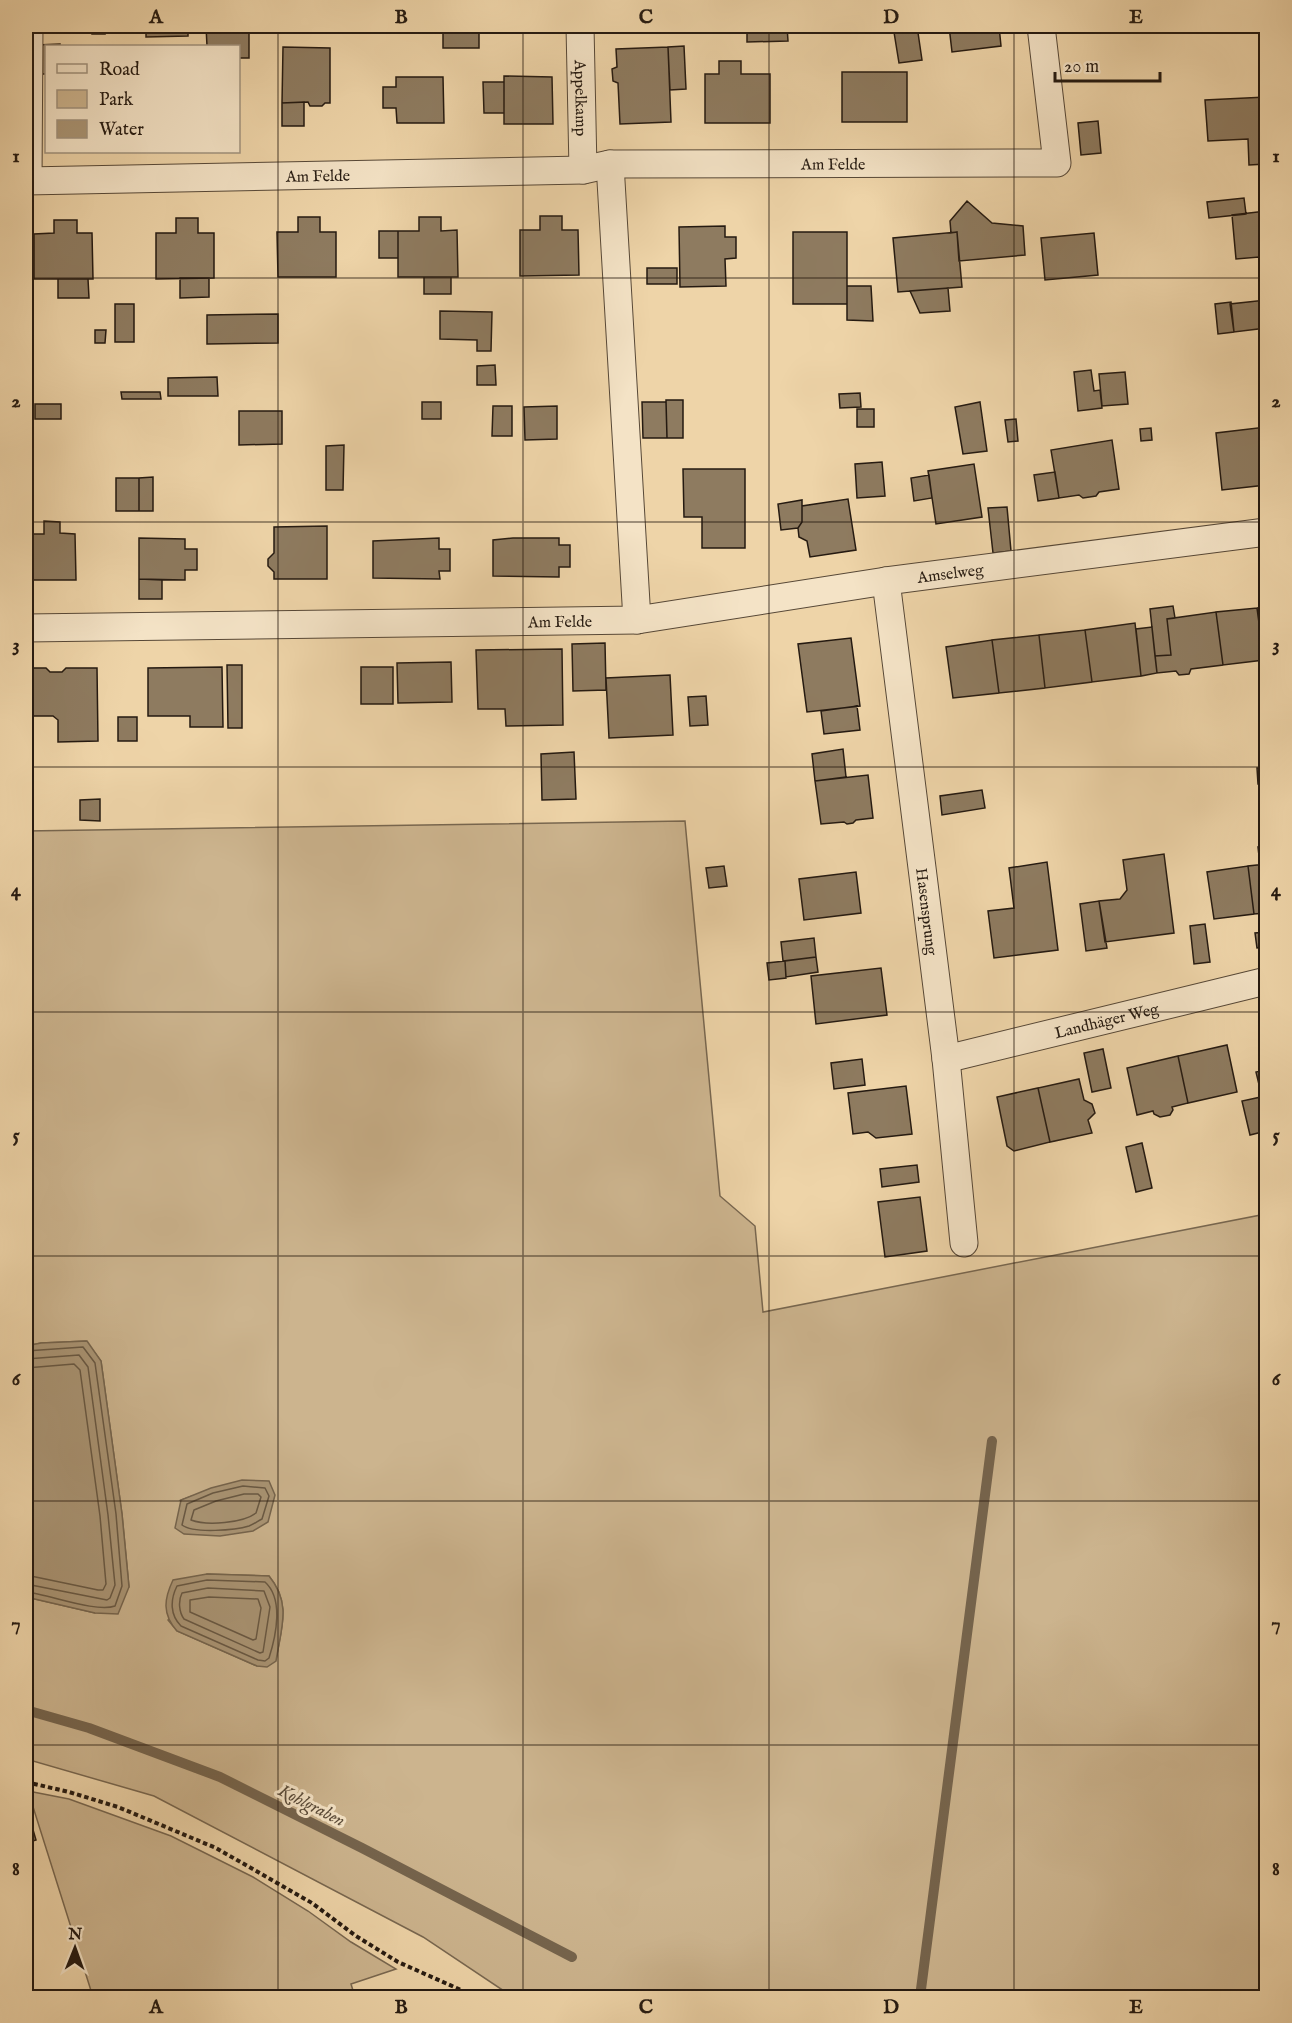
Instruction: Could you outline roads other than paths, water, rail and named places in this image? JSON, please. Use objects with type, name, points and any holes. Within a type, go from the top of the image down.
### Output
[{"type":"street","points":[[27,181],[29,26]]},
{"type":"street","name":"Appelkamp","points":[[580,26],[583,170]]},
{"type":"street","name":"Am Felde","points":[[27,181],[583,170],[610,164],[1057,163],[1041,26]]},
{"type":"street","points":[[610,164],[637,620]]},
{"type":"street","name":"Amselweg","points":[[637,620],[886,581],[1266,532]]},
{"type":"street","name":"Hasensprung","points":[[886,581],[946,1059],[964,1243]]},
{"type":"street","name":"Am Felde","points":[[26,628],[637,620]]},
{"type":"street","name":"Landhäger Weg","points":[[946,1059],[1266,981]]},
{"type":"water","points":[[87,1341],[101,1361],[122,1514],[129,1587],[118,1614],[95,1613],[26,1597],[26,1346]]},
{"type":"water","points":[[242,1480],[269,1481],[275,1495],[268,1522],[253,1531],[220,1536],[184,1534],[175,1528],[181,1500],[211,1488]]},
{"type":"water","points":[[207,1574],[269,1576],[276,1586],[283,1606],[276,1661],[267,1667],[257,1666],[177,1631],[172,1625],[167,1612],[166,1600],[173,1580]]},
{"type":"waterway","points":[[920,1997],[992,1441]]},
{"type":"waterway","name":"Kohlgraben","points":[[26,1710],[89,1728],[220,1777],[572,1957]]}]
